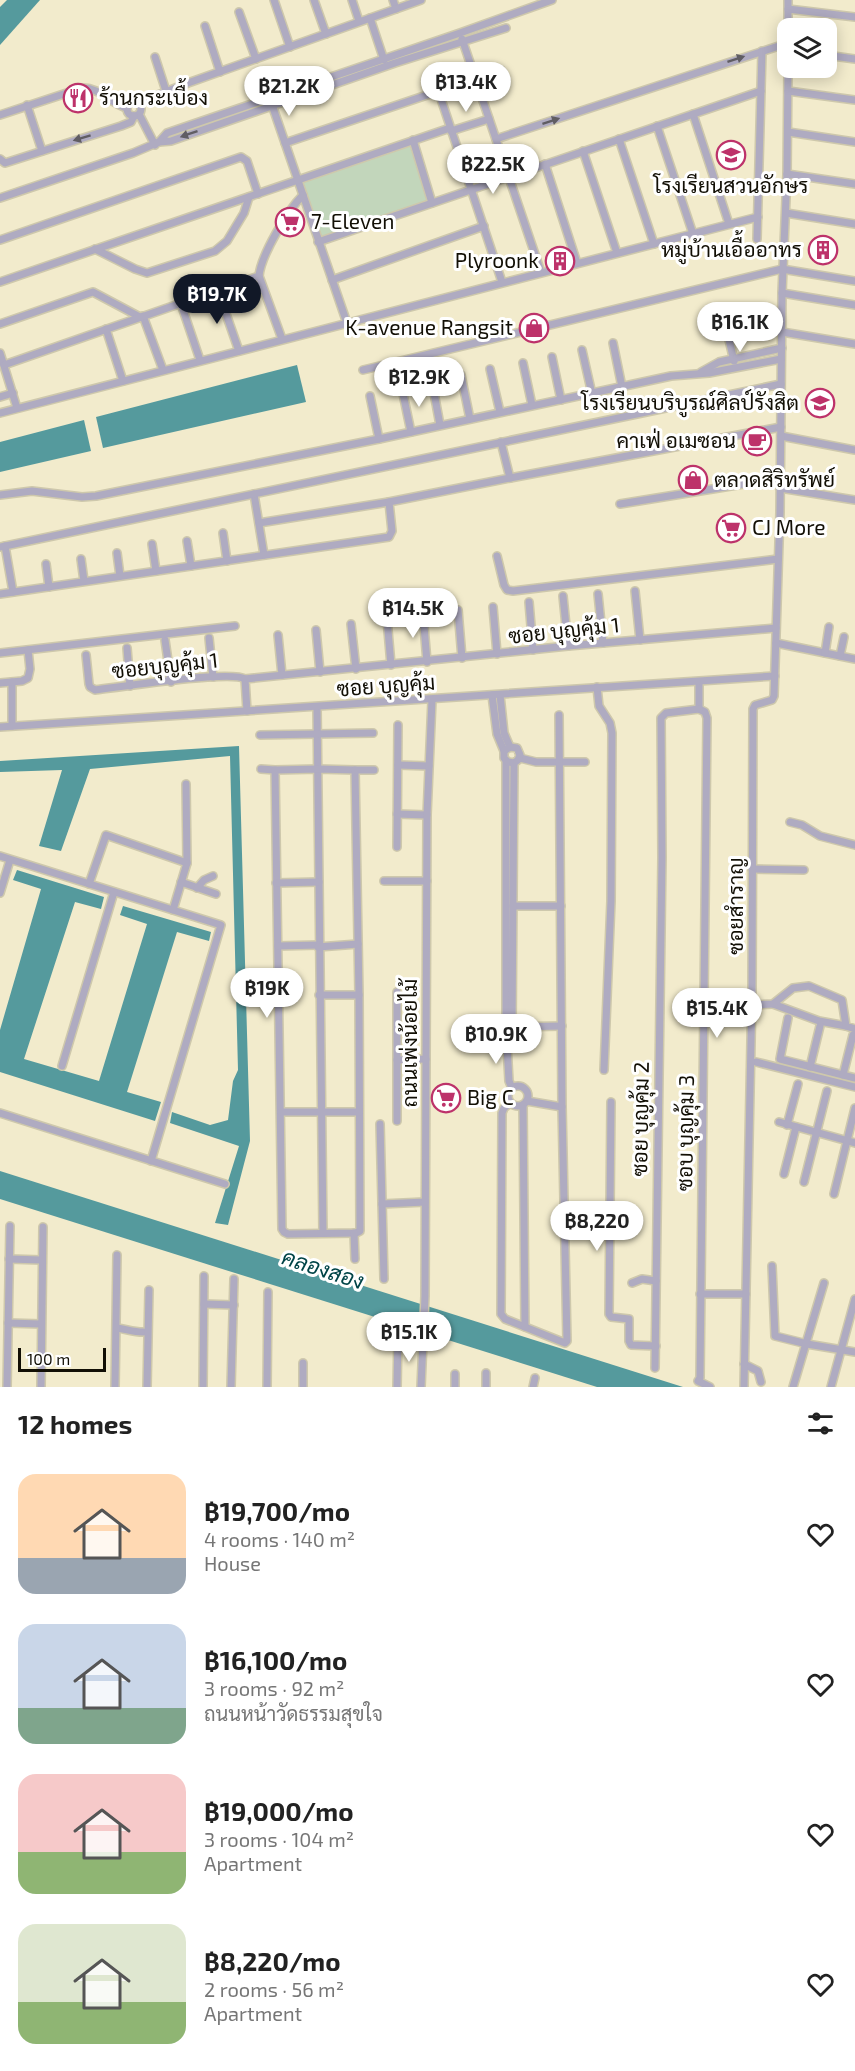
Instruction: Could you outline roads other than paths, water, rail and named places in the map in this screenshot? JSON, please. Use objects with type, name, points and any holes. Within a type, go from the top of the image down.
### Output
[{"type":"street","points":[[274,0],[290,47]]},
{"type":"street","points":[[314,0],[326,34]]},
{"type":"street","points":[[352,0],[359,21]]},
{"type":"street","points":[[393,0],[396,9]]},
{"type":"street","points":[[127,108],[130,103],[138,103],[421,0]]},
{"type":"street","points":[[271,102],[552,0]]},
{"type":"street","points":[[788,0],[788,18]]},
{"type":"street","points":[[788,9],[855,17]]},
{"type":"street","points":[[239,12],[256,59]]},
{"type":"street","points":[[370,18],[384,60]]},
{"type":"street","points":[[205,26],[220,72]]},
{"type":"street","points":[[0,198],[157,143],[167,133],[506,28]]},
{"type":"street","points":[[460,33],[541,272]]},
{"type":"street","points":[[496,139],[777,47]]},
{"type":"street","points":[[757,239],[762,51]]},
{"type":"street","points":[[155,57],[166,91]]},
{"type":"street","points":[[837,57],[855,59]]},
{"type":"street","points":[[285,143],[501,70]]},
{"type":"street","points":[[775,676],[781,436],[782,269],[788,174],[788,78]]},
{"type":"street","points":[[0,115],[87,87],[117,105],[127,108]]},
{"type":"street","points":[[438,90],[502,282]]},
{"type":"street","points":[[318,242],[761,91]]},
{"type":"street","points":[[788,91],[855,100]]},
{"type":"street","points":[[271,102],[347,323]]},
{"type":"street","points":[[2,163],[131,122],[141,109],[138,103]]},
{"type":"street","points":[[27,105],[42,151]]},
{"type":"street","points":[[127,108],[128,113],[137,115],[157,143]]},
{"type":"street","points":[[693,114],[729,224]]},
{"type":"street","points":[[0,282],[413,140],[489,118]]},
{"type":"street","points":[[657,126],[693,234]]},
{"type":"street","points":[[788,132],[855,142]]},
{"type":"street","points":[[619,139],[654,244]]},
{"type":"street","points":[[413,140],[432,202]]},
{"type":"street","points":[[583,152],[617,253]]},
{"type":"street","points":[[0,240],[241,158],[247,161],[258,194]]},
{"type":"street","points":[[544,164],[578,263]]},
{"type":"street","points":[[788,174],[855,184]]},
{"type":"street","points":[[282,339],[259,276],[267,253],[283,222],[294,204],[303,195]]},
{"type":"street","points":[[95,249],[147,273],[215,251],[228,241],[244,213],[249,197]]},
{"type":"street","points":[[786,213],[855,224]]},
{"type":"street","points":[[0,413],[758,217]]},
{"type":"street","points":[[332,280],[484,226]]},
{"type":"street","points":[[363,370],[782,269],[855,281]]},
{"type":"street","points":[[4,365],[259,276]]},
{"type":"street","points":[[218,291],[239,351]]},
{"type":"street","points":[[0,324],[93,292],[142,317],[163,370]]},
{"type":"street","points":[[782,293],[855,305]]},
{"type":"street","points":[[181,304],[200,360]]},
{"type":"street","points":[[106,330],[123,381]]},
{"type":"street","points":[[727,331],[734,363]]},
{"type":"street","points":[[782,332],[855,344]]},
{"type":"street","points":[[613,343],[622,387]]},
{"type":"street","points":[[734,363],[782,348]]},
{"type":"street","points":[[582,350],[592,394]]},
{"type":"street","points":[[0,355],[17,408]]},
{"type":"street","points":[[552,357],[561,400]]},
{"type":"street","points":[[0,495],[32,491],[82,497],[96,496],[701,372],[719,363],[781,359]]},
{"type":"street","points":[[523,363],[532,405]]},
{"type":"street","points":[[490,369],[500,412]]},
{"type":"street","points":[[461,375],[470,418]]},
{"type":"street","points":[[432,382],[440,425]]},
{"type":"street","points":[[13,592],[2,547],[781,384]]},
{"type":"street","points":[[402,389],[411,432]]},
{"type":"street","points":[[0,397],[12,393]]},
{"type":"street","points":[[370,396],[379,439]]},
{"type":"street","points":[[259,524],[389,502],[510,477],[781,427]]},
{"type":"street","points":[[781,436],[855,450]]},
{"type":"street","points":[[501,442],[510,477]]},
{"type":"street","points":[[620,504],[780,478]]},
{"type":"street","points":[[780,488],[855,500]]},
{"type":"street","points":[[254,494],[264,555]]},
{"type":"street","points":[[0,594],[389,537],[392,531],[389,502]]},
{"type":"street","points":[[223,533],[227,561]]},
{"type":"street","points":[[187,541],[191,566]]},
{"type":"street","points":[[152,544],[156,571]]},
{"type":"street","points":[[117,553],[120,576]]},
{"type":"street","points":[[497,556],[504,585],[507,590],[513,591],[778,559]]},
{"type":"street","points":[[81,559],[84,581]]},
{"type":"street","points":[[46,564],[49,587]]},
{"type":"street","points":[[635,591],[640,640]]},
{"type":"street","points":[[598,594],[603,643]]},
{"type":"street","points":[[563,596],[568,646]]},
{"type":"street","points":[[529,602],[533,650]]},
{"type":"street","points":[[493,607],[497,654]]},
{"type":"street","points":[[458,610],[462,658]]},
{"type":"street","points":[[423,615],[427,662]]},
{"type":"street","points":[[387,618],[391,665]]},
{"type":"street","points":[[351,624],[356,669]]},
{"type":"street","points":[[0,653],[235,626]]},
{"type":"street","points":[[825,653],[829,627]]},
{"type":"street","name":"ซอย บุญคุ้ม 1","points":[[242,677],[356,669],[568,646],[776,628]]},
{"type":"street","points":[[316,630],[320,672]]},
{"type":"street","points":[[278,635],[282,675]]},
{"type":"street","points":[[840,656],[844,637]]},
{"type":"street","points":[[209,638],[213,677]]},
{"type":"street","points":[[165,640],[171,682]]},
{"type":"street","points":[[776,643],[855,659]]},
{"type":"street","points":[[127,648],[130,686]]},
{"type":"street","points":[[0,683],[22,681],[28,678],[30,669],[28,650]]},
{"type":"street","name":"ซอยบุญคุ้ม 1","points":[[86,655],[89,684],[96,690],[213,677],[242,677]]},
{"type":"street","name":"ซอย บุญคุ้ม","points":[[0,727],[775,676]]},
{"type":"street","name":"ซอยสำราญ","points":[[744,1387],[752,1005],[753,709],[757,703],[773,699],[775,676]]},
{"type":"street","points":[[242,677],[247,711]]},
{"type":"street","points":[[12,682],[12,726]]},
{"type":"street","name":"ซอบ บุญคุ้ม 3","points":[[699,682],[699,709],[705,712],[707,718],[705,1044],[699,1381],[710,1387]]},
{"type":"street","points":[[597,687],[599,706],[610,723],[612,733],[611,901],[604,1070]]},
{"type":"street","points":[[496,695],[507,749]]},
{"type":"street","name":"ถนนเพ่งน้อยไม้","points":[[421,1387],[425,1296],[427,815],[432,700]]},
{"type":"street","points":[[317,707],[323,1233]]},
{"type":"street","name":"ซอย บุญคุ้ม 2","points":[[655,1368],[662,718],[666,713],[699,709]]},
{"type":"street","points":[[510,1103],[502,1113],[501,1314],[505,1319],[563,1343],[567,1341],[562,1107],[559,715]]},
{"type":"street","points":[[397,847],[398,725]]},
{"type":"street","points":[[260,735],[373,733]]},
{"type":"street","points":[[512,1088],[509,1081],[509,1029],[513,761],[519,750],[515,747],[507,749],[503,755],[513,761],[585,762]]},
{"type":"street","points":[[509,1029],[513,906],[513,761]]},
{"type":"street","points":[[398,765],[429,766]]},
{"type":"street","points":[[261,769],[374,770]]},
{"type":"street","points":[[275,770],[282,1228],[288,1234],[354,1233],[359,1232],[360,1229],[355,770]]},
{"type":"street","points":[[173,910],[187,863],[186,784]]},
{"type":"street","points":[[397,814],[427,815]]},
{"type":"street","points":[[790,822],[802,825],[820,837],[855,845]]},
{"type":"street","points":[[90,884],[106,835],[187,863]]},
{"type":"street","points":[[0,856],[220,924],[222,927],[151,1161]]},
{"type":"street","points":[[0,893],[10,860]]},
{"type":"street","points":[[752,868],[804,870]]},
{"type":"street","points":[[197,888],[204,880],[213,876]]},
{"type":"street","points":[[384,881],[427,881]]},
{"type":"street","points":[[181,882],[216,894]]},
{"type":"street","points":[[276,883],[319,882]]},
{"type":"street","points":[[62,1066],[114,892]]},
{"type":"street","points":[[513,906],[561,906]]},
{"type":"street","points":[[278,946],[358,944]]},
{"type":"street","points":[[773,1004],[796,986],[817,988],[842,1000],[846,1026]]},
{"type":"street","points":[[397,992],[397,1121]]},
{"type":"street","points":[[319,995],[359,995]]},
{"type":"street","points":[[752,1005],[773,1004],[813,1020],[846,1026],[854,1032],[843,1075]]},
{"type":"street","points":[[788,1018],[780,1059],[855,1078]]},
{"type":"street","points":[[509,1029],[562,1026]]},
{"type":"street","points":[[810,1067],[820,1026]]},
{"type":"street","points":[[398,1060],[426,1059]]},
{"type":"street","points":[[756,1062],[855,1088]]},
{"type":"street","points":[[798,1084],[783,1124],[855,1143]]},
{"type":"street","points":[[525,1327],[525,1103],[528,1095],[524,1088],[517,1086],[512,1088],[508,1094],[510,1103],[517,1107],[525,1103],[562,1107]]},
{"type":"street","points":[[804,1182],[827,1091]]},
{"type":"street","points":[[611,1102],[609,1314],[611,1317],[629,1319],[631,1345],[656,1346]]},
{"type":"street","points":[[834,1194],[855,1108]]},
{"type":"street","points":[[281,1112],[359,1112]]},
{"type":"street","points":[[0,1113],[225,1184]]},
{"type":"street","points":[[380,1124],[384,1279]]},
{"type":"street","points":[[784,1174],[796,1127]]},
{"type":"street","points":[[382,1204],[425,1202]]},
{"type":"street","points":[[7,1387],[10,1226]]},
{"type":"street","points":[[41,1387],[43,1227]]},
{"type":"street","points":[[354,1233],[355,1259]]},
{"type":"street","points":[[115,1387],[117,1255]]},
{"type":"street","points":[[9,1259],[41,1260]]},
{"type":"street","points":[[772,1266],[774,1334],[807,1344],[855,1352]]},
{"type":"street","points":[[203,1387],[204,1276]]},
{"type":"street","points":[[231,1387],[234,1279]]},
{"type":"street","points":[[632,1283],[642,1279],[656,1281]]},
{"type":"street","points":[[794,1387],[824,1283]]},
{"type":"street","points":[[147,1387],[149,1290]]},
{"type":"street","points":[[267,1387],[268,1292]]},
{"type":"street","points":[[700,1294],[746,1294]]},
{"type":"street","points":[[831,1387],[855,1299]]},
{"type":"street","points":[[204,1304],[234,1305]]},
{"type":"street","points":[[8,1323],[41,1324]]},
{"type":"street","points":[[117,1328],[143,1332]]},
{"type":"street","points":[[397,1387],[398,1336]]},
{"type":"street","points":[[303,1363],[303,1387]]},
{"type":"street","points":[[744,1364],[758,1371],[761,1382]]},
{"type":"street","points":[[486,1373],[486,1387]]},
{"type":"street","points":[[455,1374],[455,1387]]},
{"type":"street","points":[[533,1387],[535,1378]]},
{"type":"water","points":[[7,0],[40,0],[0,45],[0,7]]},
{"type":"water","points":[[297,365],[306,402],[103,448],[96,417]]},
{"type":"water","points":[[84,420],[91,451],[0,472],[0,442]]},
{"type":"water","points":[[239,746],[250,1141],[228,1225],[215,1223],[239,1146],[170,1123],[172,1112],[210,1125],[228,1120],[233,1081],[238,1070],[230,756],[90,769],[61,851],[39,846],[62,770],[0,772],[0,761]]},
{"type":"water","points":[[17,870],[104,897],[101,909],[75,902],[24,1059],[99,1081],[147,924],[120,915],[123,906],[211,932],[209,941],[177,932],[127,1092],[161,1102],[155,1121],[0,1072],[0,1030],[41,889],[13,880]]},
{"type":"water","points":[[0,1171],[683,1387],[597,1387],[0,1199]]},
{"type":"place","name":"ร้านกระเบื้อง","points":[[78,98]]},
{"type":"place","name":"โรงเรียนสวนอักษร","points":[[731,155]]},
{"type":"place","name":"7-Eleven","points":[[290,222]]},
{"type":"place","name":"หมู่บ้านเอื้ออาทร","points":[[823,250]]},
{"type":"place","name":"Plyroonk","points":[[560,261]]},
{"type":"place","name":"K-avenue Rangsit","points":[[534,328]]},
{"type":"place","name":"โรงเรียนบริบูรณ์ศิลป์รังสิต","points":[[820,403]]},
{"type":"place","name":"คาเฟ่ อเมซอน","points":[[757,441]]},
{"type":"place","name":"ตลาดสิริทรัพย์","points":[[693,480]]},
{"type":"place","name":"CJ More","points":[[731,528]]},
{"type":"place","name":"Big C","points":[[446,1098]]},
{"type":"water label","name":"คลองสอง","points":[[323,1269]]}]
